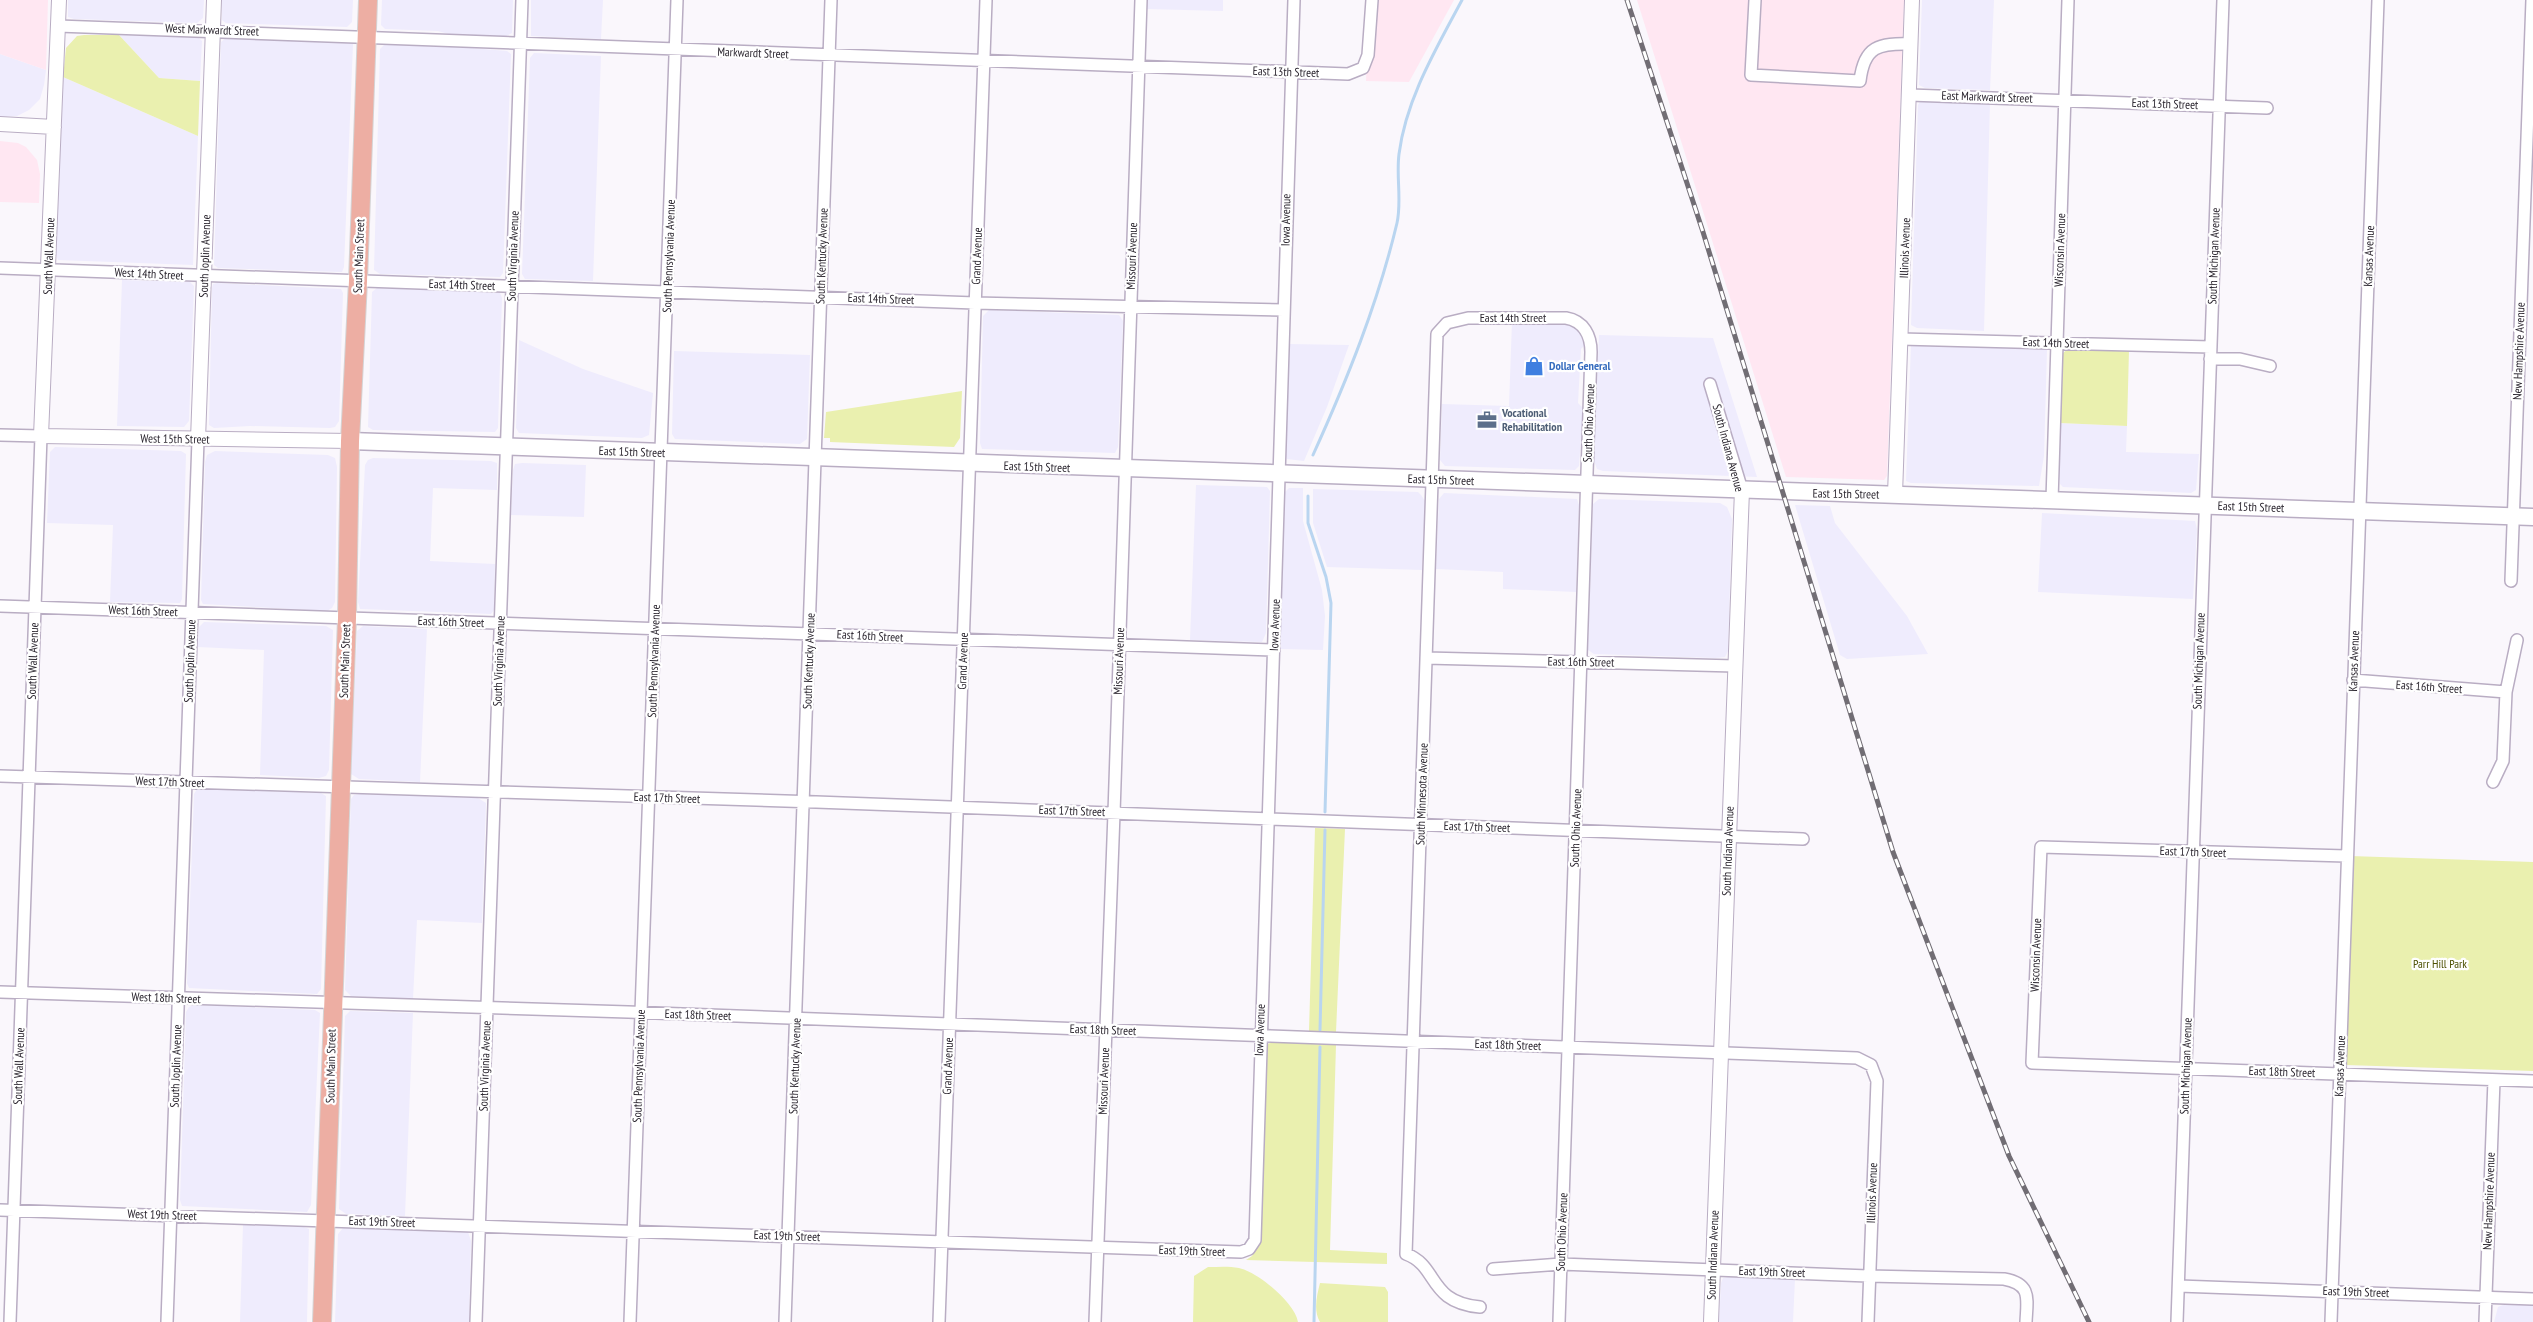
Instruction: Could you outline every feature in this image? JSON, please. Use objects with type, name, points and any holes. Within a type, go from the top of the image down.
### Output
[{"type":"main road","name":"South Main Street","points":[[322,1322],[347,618],[350,441],[368,0]]},
{"type":"main road","name":"East 15th Street","points":[[350,441],[816,459],[2533,517]]},
{"type":"street","name":"South Wall Avenue","points":[[10,1322],[41,436],[59,0]]},
{"type":"street","name":"South Joplin Avenue","points":[[167,1322],[214,0]]},
{"type":"street","name":"South Virginia Avenue","points":[[476,1322],[522,0]]},
{"type":"street","name":"South Pennsylvania Avenue","points":[[630,1322],[677,0]]},
{"type":"street","name":"South Kentucky Avenue","points":[[785,1322],[831,0]]},
{"type":"street","name":"Grand Avenue","points":[[939,1322],[949,1025],[959,808],[986,0]]},
{"type":"street","name":"Missouri Avenue","points":[[1094,1322],[1120,645],[1141,0]]},
{"type":"street","name":"Iowa Avenue","points":[[1249,1249],[1255,1240],[1290,72],[1294,0]]},
{"type":"street","name":"East 13th Street","points":[[1139,67],[1348,74],[1363,68],[1368,55],[1372,0]]},
{"type":"street","points":[[1755,0],[1751,75],[1860,81],[1863,60],[1875,48],[1897,44],[1911,44]]},
{"type":"street","name":"Illinois Avenue","points":[[1895,495],[1912,0]]},
{"type":"street","name":"Wisconsin Avenue","points":[[2052,500],[2068,0]]},
{"type":"street","name":"South Michigan Avenue","points":[[2177,1322],[2223,0]]},
{"type":"street","name":"Kansas Avenue","points":[[2331,1322],[2346,856],[2378,0]]},
{"type":"street","name":"New Hampshire Avenue","points":[[2511,581],[2532,0]]},
{"type":"street","name":"West Markwardt Street","points":[[58,26],[367,36]]},
{"type":"street","name":"Markwardt Street","points":[[367,36],[675,50],[1139,67]]},
{"type":"street","name":"East Markwardt Street","points":[[1910,95],[2064,99]]},
{"type":"street","name":"East 13th Street","points":[[2064,99],[2267,108]]},
{"type":"street","points":[[0,124],[54,127]]},
{"type":"street","name":"West 14th Street","points":[[0,268],[358,281]]},
{"type":"street","name":"East 14th Street","points":[[358,281],[1130,308],[1284,310]]},
{"type":"street","name":"East 14th Street","points":[[1437,334],[1447,323],[1468,318],[1566,318],[1580,323],[1588,334]]},
{"type":"street","name":"South Minnesota Avenue","points":[[1437,334],[1422,825],[1406,1254],[1420,1262],[1433,1282],[1450,1299],[1459,1304],[1480,1307]]},
{"type":"street","name":"South Ohio Avenue","points":[[1559,1322],[1591,352],[1588,334]]},
{"type":"street","name":"East 14th Street","points":[[1901,339],[2057,343],[2211,353],[2270,366]]},
{"type":"street","name":"South Indiana Avenue","points":[[1710,384],[1742,490],[1711,1322]]},
{"type":"street","name":"West 15th Street","points":[[0,435],[198,440],[350,441]]},
{"type":"street","name":"West 16th Street","points":[[0,606],[347,618]]},
{"type":"street","name":"East 16th Street","points":[[347,618],[1274,650]]},
{"type":"street","points":[[2493,782],[2503,761],[2506,692],[2517,640]]},
{"type":"street","name":"East 16th Street","points":[[1426,658],[1735,666]]},
{"type":"street","name":"East 16th Street","points":[[2353,680],[2506,692]]},
{"type":"street","name":"West 17th Street","points":[[0,776],[341,788]]},
{"type":"street","name":"East 17th Street","points":[[341,788],[804,802],[1804,838]]},
{"type":"street","name":"Wisconsin Avenue","points":[[2032,1063],[2040,847]]},
{"type":"street","name":"East 17th Street","points":[[2040,847],[2346,856]]},
{"type":"street","name":"West 18th Street","points":[[0,992],[333,1003]]},
{"type":"street","name":"East 18th Street","points":[[333,1003],[1857,1058],[1872,1065]]},
{"type":"street","name":"East 18th Street","points":[[2032,1063],[2533,1081]]},
{"type":"street","name":"Illinois Avenue","points":[[1868,1322],[1868,1276],[1877,1081],[1872,1065]]},
{"type":"street","name":"New Hampshire Avenue","points":[[2485,1322],[2494,1080]]},
{"type":"street","name":"West 19th Street","points":[[0,1210],[325,1220]]},
{"type":"street","name":"East 19th Street","points":[[325,1220],[1241,1252],[1249,1249]]},
{"type":"street","name":"East 19th Street","points":[[1493,1269],[1561,1264],[1868,1276],[2004,1278],[2020,1283],[2027,1296],[2026,1322]]},
{"type":"street","name":"East 19th Street","points":[[2178,1286],[2533,1298]]},
{"type":"shaded area","points":[[0,0],[48,0],[46,70],[0,54]]},
{"type":"shaded area","points":[[68,0],[204,0],[203,18],[197,23],[74,19],[68,17]]},
{"type":"shaded area","points":[[222,0],[353,0],[352,22],[347,27],[226,23],[222,20]]},
{"type":"shaded area","points":[[382,0],[513,0],[512,33],[504,37],[452,35],[438,31],[385,29],[381,25]]},
{"type":"shaded area","points":[[531,0],[603,0],[601,39],[531,36]]},
{"type":"shaded area","points":[[1146,0],[1223,0],[1223,11],[1146,9]]},
{"type":"shaded area","points":[[1369,0],[1454,0],[1409,82],[1366,81]]},
{"type":"shaded area","points":[[1637,0],[1904,0],[1887,476],[1884,480],[1786,477]]},
{"type":"shaded area","points":[[1922,0],[1994,0],[1990,90],[1925,88],[1919,85]]},
{"type":"shaded area","points":[[119,35],[198,37],[202,41],[200,81],[159,78]]},
{"type":"shaded area","points":[[226,38],[349,42],[353,44],[344,267],[342,272],[218,268],[214,265],[221,42]]},
{"type":"shaded area","points":[[386,43],[507,51],[511,54],[503,273],[500,277],[380,274],[374,270],[380,49]]},
{"type":"shaded area","points":[[534,53],[601,56],[593,281],[525,279],[522,274],[530,58]]},
{"type":"shaded area","points":[[0,54],[46,70],[40,99],[29,110],[17,116],[0,117]]},
{"type":"shaded area","points":[[63,77],[198,136],[193,265],[58,260],[56,255]]},
{"type":"shaded area","points":[[1921,100],[1990,103],[1984,331],[1917,328],[1911,325],[1918,105]]},
{"type":"shaded area","points":[[0,141],[18,143],[26,147],[37,160],[40,174],[39,203],[0,202]]},
{"type":"shaded area","points":[[122,280],[190,282],[194,286],[189,421],[184,427],[117,426]]},
{"type":"shaded area","points":[[213,284],[341,289],[343,293],[339,421],[335,427],[250,426],[214,428],[209,425],[212,288]]},
{"type":"shaded area","points":[[377,288],[500,293],[502,298],[498,428],[495,432],[373,430],[368,427],[372,292]]},
{"type":"shaded area","points":[[989,310],[1119,315],[1123,321],[1118,447],[1115,453],[982,449],[980,443],[983,316]]},
{"type":"shaded area","points":[[1512,321],[1563,322],[1575,326],[1582,333],[1585,345],[1581,349],[1578,403],[1583,408],[1579,466],[1575,470],[1445,466],[1440,460],[1442,404],[1509,406]]},
{"type":"shaded area","points":[[1599,335],[1713,338],[1757,477],[1603,471],[1597,469],[1594,461]]},
{"type":"shaded area","points":[[519,340],[583,369],[653,393],[649,435],[642,438],[519,433],[516,428]]},
{"type":"shaded area","points":[[1289,344],[1349,345],[1327,407],[1304,461],[1287,459],[1284,452]]},
{"type":"shaded area","points":[[1911,344],[2045,348],[2047,350],[2044,456],[2039,486],[1911,483],[1906,481]]},
{"type":"shaded area","points":[[674,351],[810,355],[807,439],[800,444],[675,439],[672,434]]},
{"type":"shaded area","points":[[2060,423],[2127,426],[2126,452],[2199,454],[2196,490],[2191,493],[2063,487],[2060,484],[2058,458]]},
{"type":"shaded area","points":[[55,447],[181,451],[186,454],[182,599],[180,603],[110,602],[113,525],[47,523],[50,452]]},
{"type":"shaded area","points":[[215,451],[328,455],[335,458],[337,467],[335,602],[332,608],[327,611],[203,604],[201,600],[205,462],[207,455]]},
{"type":"shaded area","points":[[373,458],[491,461],[497,463],[497,490],[433,488],[430,561],[495,564],[494,610],[491,614],[360,609],[358,602],[365,465],[368,460]]},
{"type":"shaded area","points":[[515,464],[586,465],[584,517],[511,515],[513,470]]},
{"type":"shaded area","points":[[1196,485],[1267,487],[1270,491],[1266,633],[1262,642],[1190,640]]},
{"type":"shaded area","points":[[1289,488],[1303,488],[1303,521],[1322,590],[1325,616],[1323,650],[1280,649],[1284,493]]},
{"type":"shaded area","points":[[1313,489],[1418,492],[1425,501],[1422,570],[1327,567],[1313,523]]},
{"type":"shaded area","points":[[1444,493],[1577,499],[1579,505],[1576,592],[1503,589],[1503,572],[1436,569],[1439,499]]},
{"type":"shaded area","points":[[1599,499],[1720,503],[1727,507],[1732,519],[1728,651],[1725,657],[1594,654],[1588,650],[1593,504]]},
{"type":"shaded area","points":[[1795,505],[1830,506],[1835,523],[1907,616],[1928,654],[1847,659],[1840,655]]},
{"type":"shaded area","points":[[2042,513],[2195,521],[2197,529],[2193,599],[2038,592]]},
{"type":"shaded area","points":[[204,622],[326,626],[333,630],[329,770],[326,776],[319,778],[260,775],[264,650],[198,647],[199,627]]},
{"type":"shaded area","points":[[363,626],[427,629],[420,782],[359,779],[351,774],[357,631]]},
{"type":"shaded area","points":[[197,789],[321,793],[326,796],[321,989],[317,994],[189,988],[187,983],[194,794]]},
{"type":"shaded area","points":[[354,795],[478,798],[486,803],[482,923],[417,920],[413,999],[351,996],[345,990],[351,799]]},
{"type":"shaded area","points":[[194,1005],[315,1010],[320,1013],[311,1205],[307,1212],[182,1206],[180,1200],[186,1012],[189,1007]]},
{"type":"shaded area","points":[[350,1011],[413,1013],[405,1216],[346,1214],[339,1209],[345,1016]]},
{"type":"shaded area","points":[[243,1225],[304,1227],[309,1229],[307,1322],[240,1322]]},
{"type":"shaded area","points":[[343,1228],[468,1232],[471,1241],[469,1322],[335,1322],[338,1234]]},
{"type":"shaded area","points":[[1723,1278],[1795,1279],[1793,1322],[1719,1322],[1721,1283]]},
{"type":"shaded area","points":[[2505,1304],[2533,1305],[2533,1322],[2494,1322],[2498,1307]]},
{"type":"green space","points":[[119,35],[159,78],[200,81],[198,136],[63,77],[66,48],[77,36]]},
{"type":"green space","points":[[2069,348],[2129,350],[2127,426],[2060,423],[2062,354]]},
{"type":"green space","points":[[962,391],[960,438],[954,447],[830,442],[830,438],[824,438],[826,412]]},
{"type":"green space","points":[[1315,828],[1345,829],[1336,1032],[1309,1031]]},
{"type":"green space","name":"Parr Hill Park","points":[[2350,856],[2533,862],[2533,1071],[2345,1065]]},
{"type":"green space","points":[[1272,1042],[1336,1045],[1330,1250],[1387,1253],[1387,1264],[1246,1260],[1252,1256],[1257,1247],[1266,1045]]},
{"type":"green space","points":[[1208,1267],[1239,1268],[1256,1275],[1283,1298],[1295,1314],[1298,1322],[1193,1322],[1194,1276]]},
{"type":"green space","points":[[1320,1283],[1385,1287],[1388,1292],[1388,1322],[1320,1322],[1316,1308]]},
{"type":"waterway","points":[[1313,455],[1361,341],[1381,282],[1397,223],[1399,154],[1408,114],[1423,75],[1462,0]]},
{"type":"waterway","points":[[1308,496],[1308,523],[1326,577],[1331,603],[1325,812]]},
{"type":"waterway","points":[[1320,1030],[1325,830]]},
{"type":"waterway","points":[[1314,1322],[1320,1047]]},
{"type":"railway","points":[[1627,0],[1703,232],[1893,852],[2009,1156],[2089,1322]]},
{"type":"place","name":"Dollar General","points":[[1534,366]]},
{"type":"place","name":"Vocational Rehabilitation","points":[[1487,420]]}]
